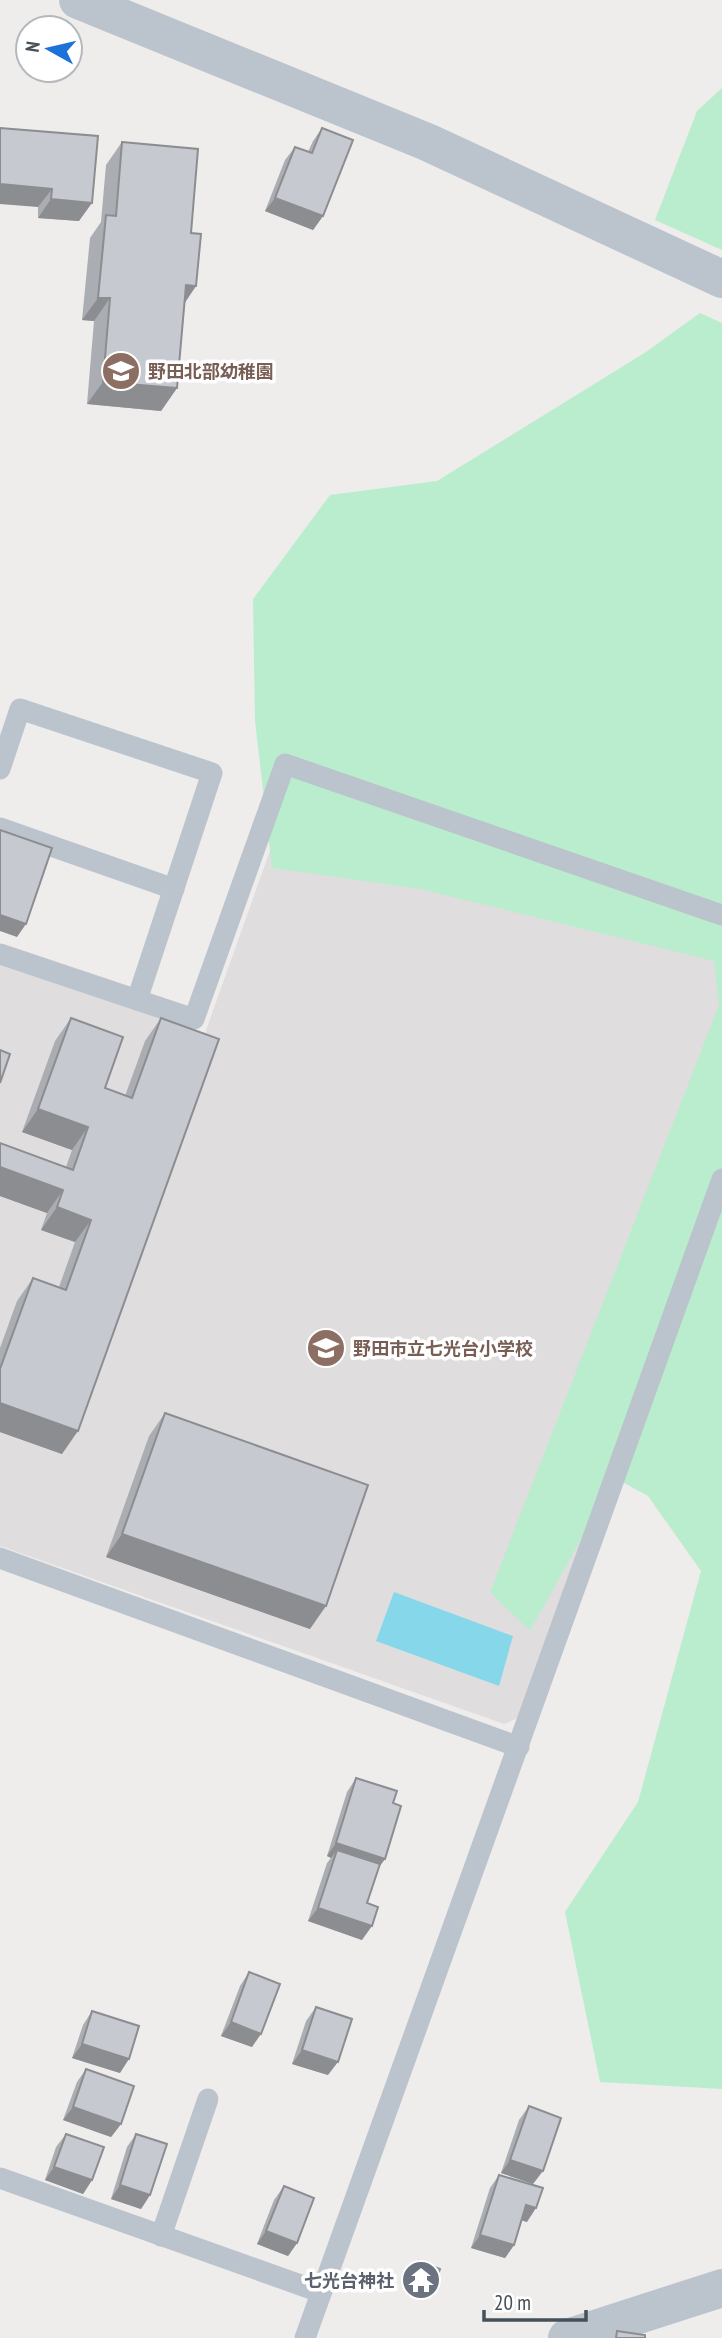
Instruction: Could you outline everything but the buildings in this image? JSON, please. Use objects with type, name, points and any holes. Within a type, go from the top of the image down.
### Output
[{"type":"street","points":[[79,0],[427,142],[722,279]]},
{"type":"street","points":[[566,2338],[722,2288]]},
{"type":"lane","points":[[0,769],[20,709],[212,773],[137,1000]]},
{"type":"lane","points":[[0,954],[194,1019],[285,764],[722,915]]},
{"type":"lane","points":[[0,828],[174,889]]},
{"type":"lane","points":[[305,2338],[722,1179]]},
{"type":"lane","points":[[0,1558],[519,1747]]},
{"type":"lane","points":[[160,2236],[208,2099]]},
{"type":"lane","points":[[0,2178],[320,2292]]},
{"type":"shaded area","name":"野田市立七光台小学校","points":[[293,786],[722,925],[722,1150],[520,1717],[504,1724],[0,1546],[0,959],[137,1000],[204,1036]]},
{"type":"green space","points":[[722,88],[722,250],[655,220],[697,111]]},
{"type":"green space","points":[[700,313],[722,323],[722,2089],[600,2082],[565,1912],[638,1802],[701,1571],[648,1496],[615,1478],[530,1631],[490,1592],[719,1005],[714,961],[420,889],[272,868],[255,721],[253,599],[330,495],[437,481],[646,352]]},
{"type":"water","points":[[394,1592],[513,1636],[499,1686],[376,1641]]},
{"type":"place","name":"野田北部幼稚園","points":[[121,371]]},
{"type":"place","name":"野田市立七光台小学校","points":[[326,1348]]},
{"type":"place","name":"七光台神社","points":[[421,2280]]}]
